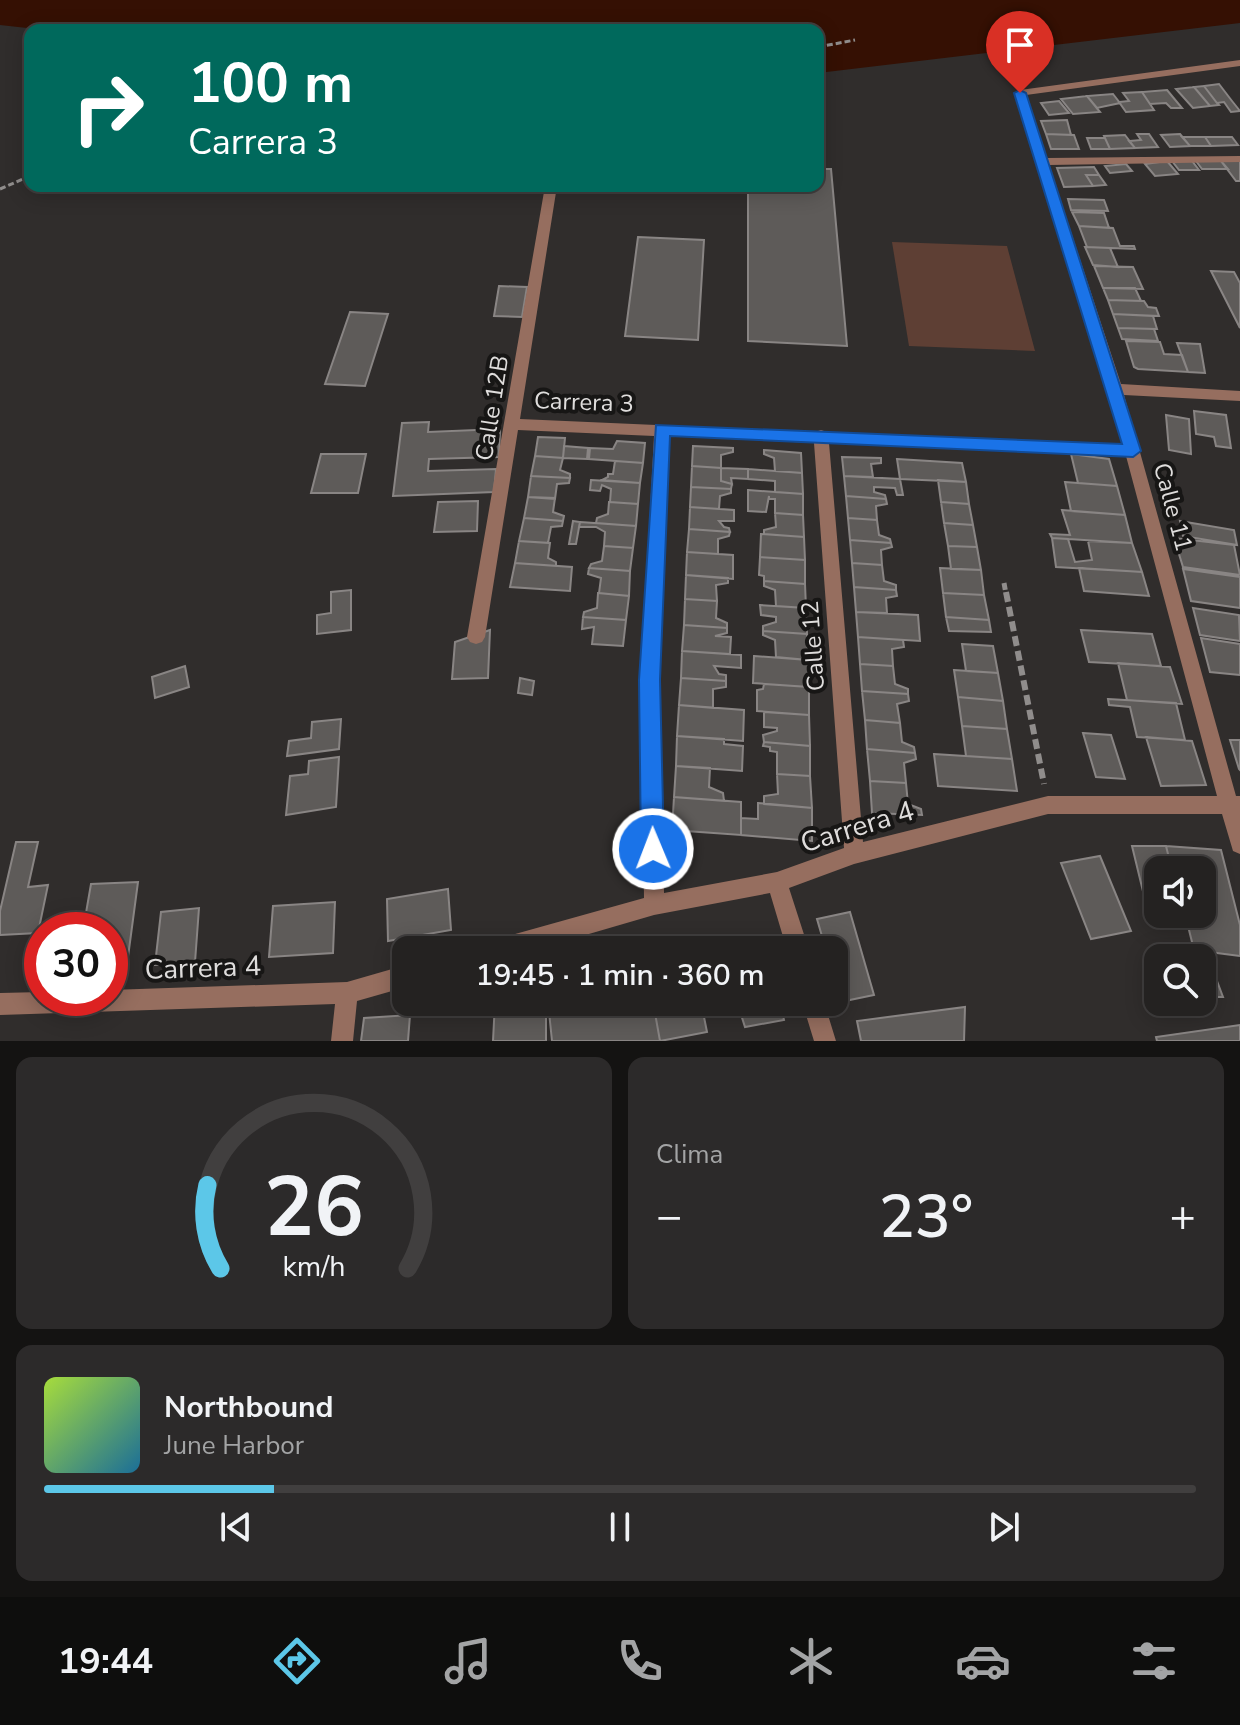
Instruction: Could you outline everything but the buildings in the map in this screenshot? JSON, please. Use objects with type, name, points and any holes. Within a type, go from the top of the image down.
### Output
[{"type":"street","name":"Calle 11","points":[[1240,63],[1020,93],[1115,389],[1234,805],[1240,844]]},
{"type":"street","points":[[1043,162],[1240,159]]},
{"type":"street","name":"Calle 12B","points":[[476,637],[550,192]]},
{"type":"street","points":[[1115,389],[1240,396]]},
{"type":"street","name":"Carrera 3","points":[[512,424],[821,435],[1133,451]]},
{"type":"street","points":[[654,905],[650,680],[662,430]]},
{"type":"street","name":"Calle 12","points":[[821,435],[854,854]]},
{"type":"street","name":"Carrera 4","points":[[546,936],[654,905],[777,882],[854,854],[1048,805],[1234,805]]},
{"type":"street","points":[[777,882],[794,936]]},
{"type":"street","name":"Carrera 4","points":[[0,1004],[347,993],[392,980]]},
{"type":"street","points":[[342,1041],[347,993]]},
{"type":"street","points":[[817,1016],[825,1041]]},
{"type":"path","points":[[824,46],[855,40]]},
{"type":"path","points":[[0,189],[24,179]]},
{"type":"path","points":[[1004,583],[1048,805]]},
{"type":"shaded area","points":[[0,0],[1240,0],[1240,23],[824,72],[824,24],[24,24],[24,28],[0,25]]},
{"type":"shaded area","points":[[892,242],[1007,246],[1035,351],[909,346]]},
{"type":"route","points":[[653,849],[650,680],[662,430],[1133,451],[1020,93]]}]
